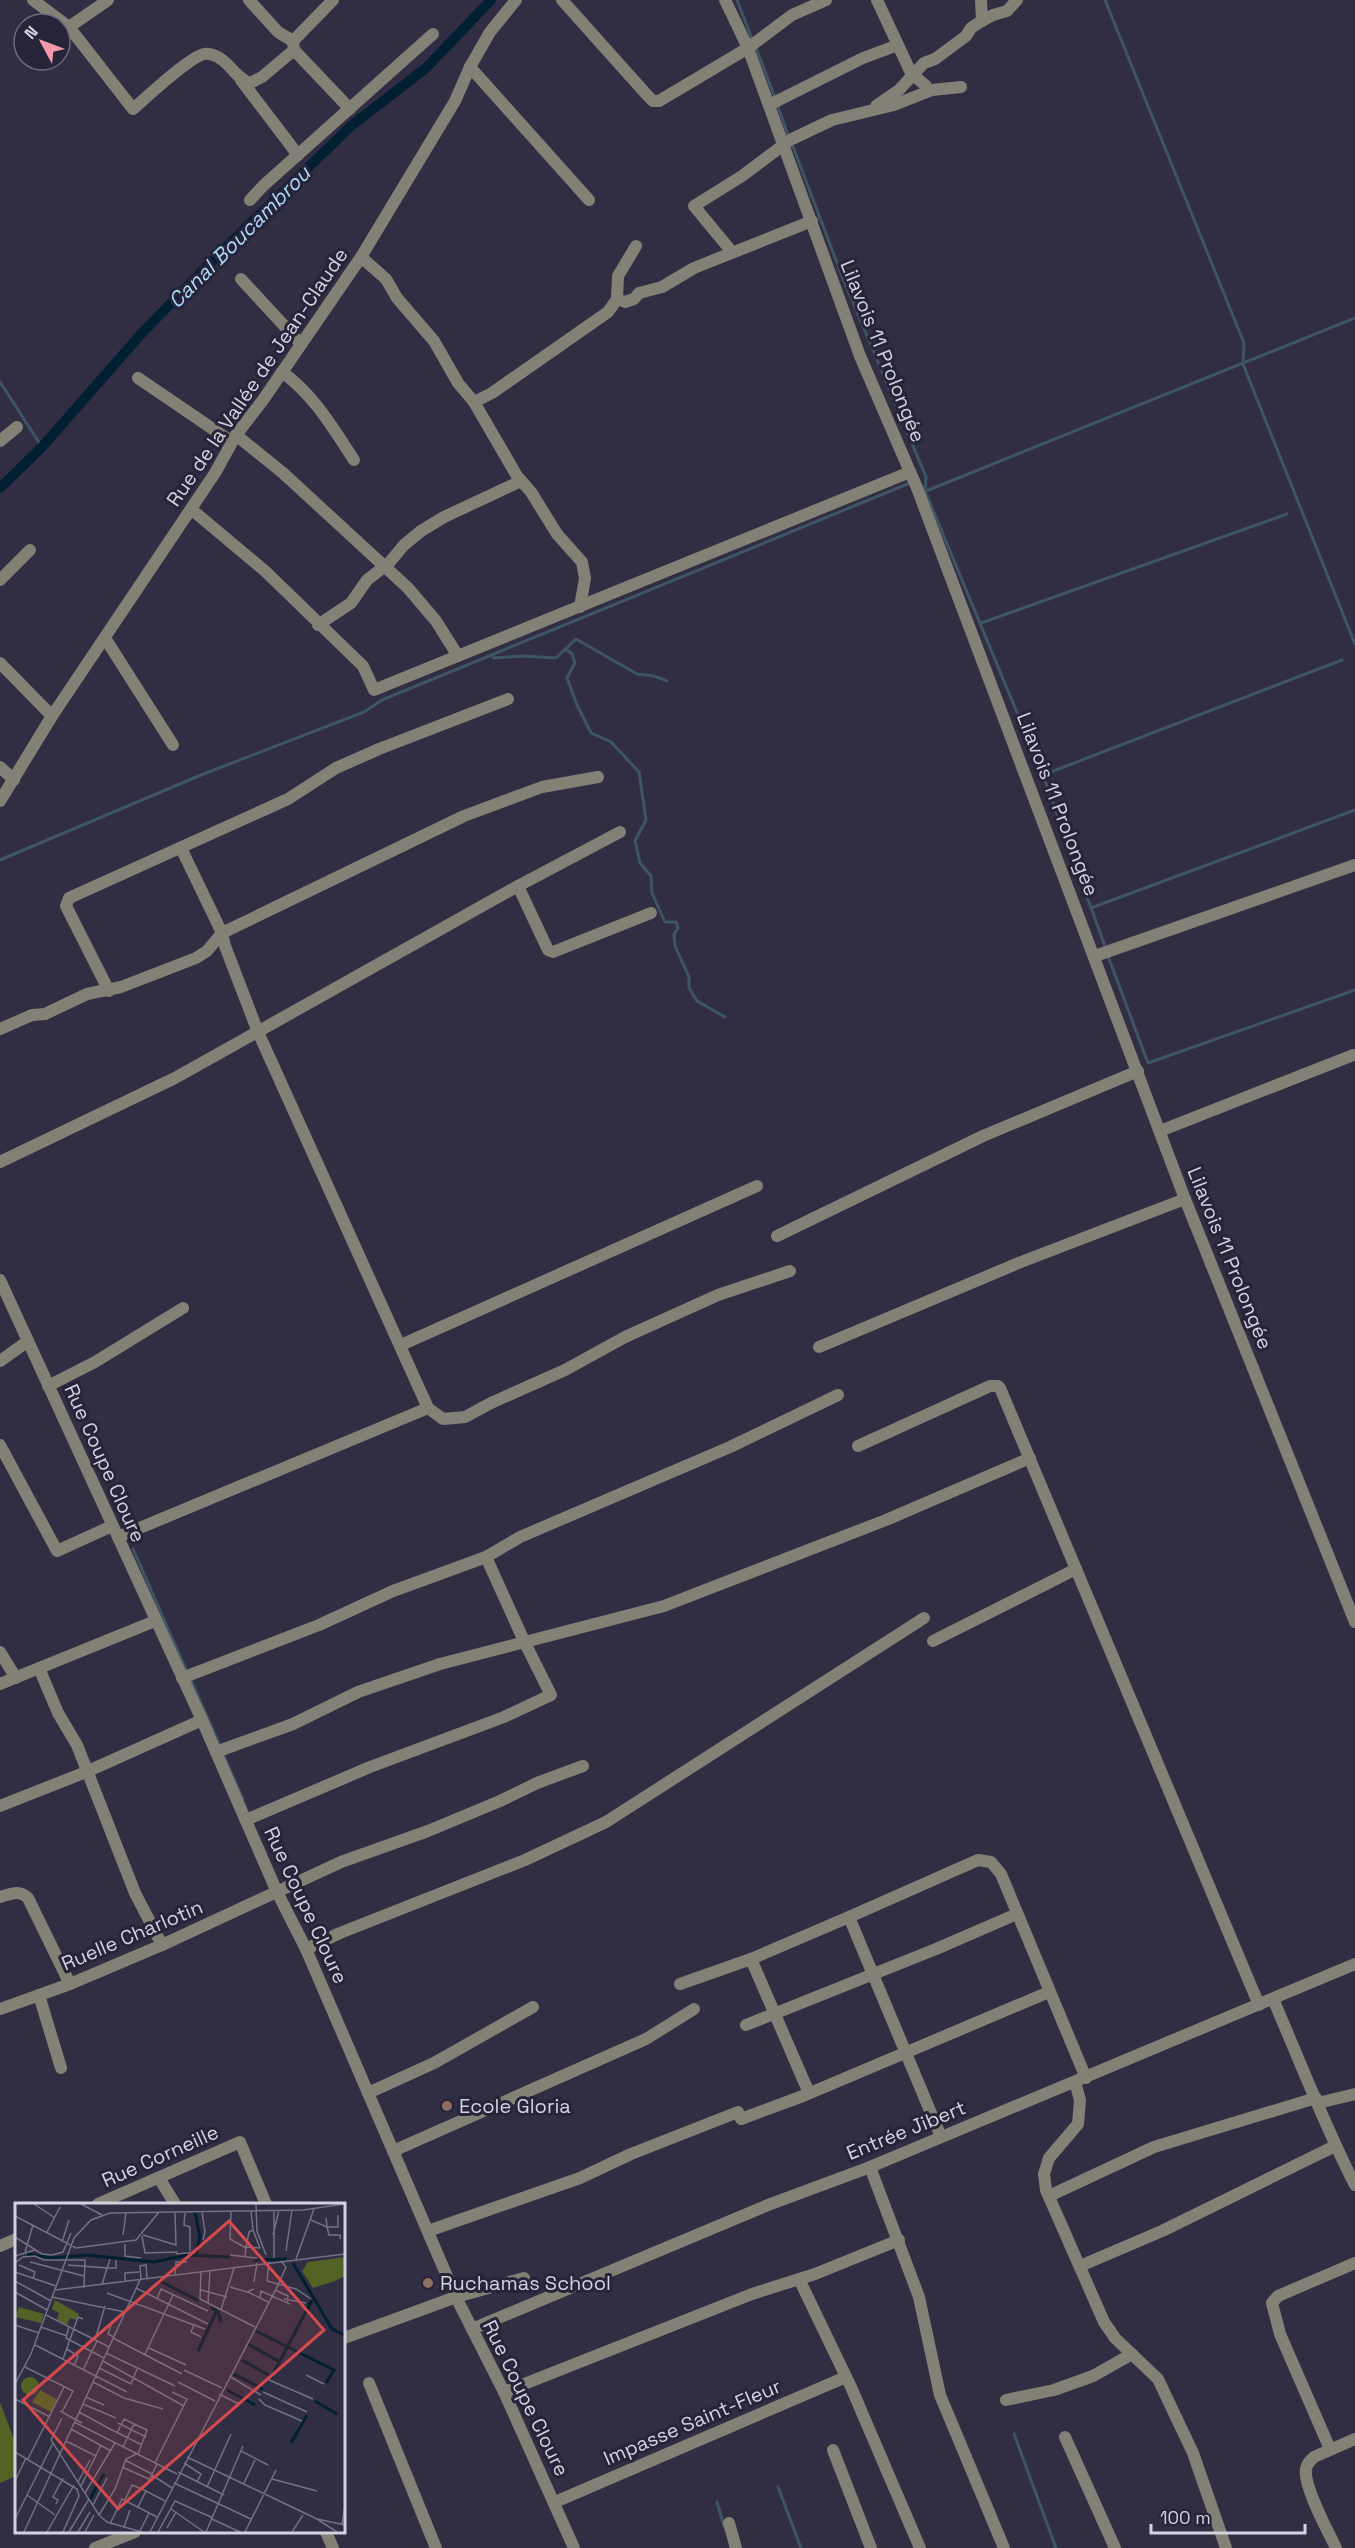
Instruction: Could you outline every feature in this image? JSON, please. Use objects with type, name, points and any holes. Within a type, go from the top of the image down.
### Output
[{"type":"street","points":[[33,0],[49,12]]},
{"type":"street","points":[[72,25],[108,0]]},
{"type":"street","points":[[249,0],[350,109]]},
{"type":"street","points":[[241,80],[250,83],[262,77],[333,0]]},
{"type":"street","name":"Rue de la Vallée de Jean-Claude","points":[[0,801],[52,716],[215,473],[234,439],[361,257],[455,101],[470,67],[490,32],[516,0]]},
{"type":"street","points":[[562,0],[653,101],[659,101],[748,48],[792,15],[826,0]]},
{"type":"street","name":"Lilavois 11 Prolongée","points":[[725,0],[748,48],[860,356],[917,488],[1185,1199],[1355,1622]]},
{"type":"street","points":[[877,0],[913,74],[926,86],[927,91]]},
{"type":"street","points":[[981,0],[982,21]]},
{"type":"street","points":[[867,112],[899,90],[924,63],[935,59],[982,21],[1007,11],[1017,0]]},
{"type":"street","points":[[72,31],[133,109],[186,65],[204,54],[215,55],[226,63],[241,80],[298,155]]},
{"type":"street","points":[[250,200],[433,34]]},
{"type":"street","points":[[769,105],[863,58],[898,45]]},
{"type":"street","points":[[470,67],[589,200]]},
{"type":"street","points":[[732,252],[694,206],[742,176],[784,145],[832,120],[894,105],[927,91],[961,87]]},
{"type":"street","points":[[617,299],[625,302],[639,293],[662,287],[694,268],[812,221]]},
{"type":"street","points":[[474,402],[499,388],[608,312],[617,299],[618,276],[636,246]]},
{"type":"street","points":[[361,257],[386,279],[398,298],[434,341],[521,481],[557,534],[582,562],[585,578],[580,607]]},
{"type":"street","points":[[241,279],[301,344]]},
{"type":"street","points":[[282,372],[296,382],[311,398],[354,460]]},
{"type":"street","points":[[138,378],[283,473],[423,605],[458,656]]},
{"type":"street","points":[[0,441],[17,427]]},
{"type":"street","points":[[191,509],[265,571],[318,625],[363,666],[374,690],[910,472]]},
{"type":"street","points":[[318,625],[351,603],[367,580],[421,531],[444,517],[521,481]]},
{"type":"street","points":[[0,580],[30,550]]},
{"type":"street","points":[[105,638],[173,745]]},
{"type":"street","points":[[0,663],[52,716]]},
{"type":"street","points":[[109,991],[85,948],[66,902],[288,799],[336,768],[508,699]]},
{"type":"street","points":[[0,766],[14,780]]},
{"type":"street","points":[[0,1029],[32,1016],[45,1014],[87,994],[109,991],[196,958],[207,951],[222,933],[464,816],[542,787],[598,777]]},
{"type":"street","points":[[0,1162],[175,1078],[518,886],[620,832]]},
{"type":"street","points":[[181,848],[222,933],[223,942],[258,1032],[428,1408],[443,1419],[465,1417],[565,1370],[625,1337],[718,1295],[790,1271]]},
{"type":"street","points":[[1095,956],[1355,865]]},
{"type":"street","points":[[518,886],[548,950],[553,952],[651,913]]},
{"type":"street","points":[[1160,1131],[1353,1055]]},
{"type":"street","points":[[777,1236],[983,1136],[1138,1071]]},
{"type":"street","points":[[400,1345],[757,1186]]},
{"type":"street","points":[[819,1347],[1021,1262],[1185,1199]]},
{"type":"street","name":"Rue Coupe Cloure","points":[[2,1288],[202,1720],[277,1892],[306,1949],[456,2297],[504,2392],[574,2548]]},
{"type":"street","points":[[48,1386],[95,1362],[183,1308]]},
{"type":"street","points":[[0,1362],[28,1341]]},
{"type":"street","points":[[858,1446],[994,1385],[1003,1393],[1259,2005]]},
{"type":"street","points":[[182,1678],[319,1625],[393,1591],[486,1557],[520,1537],[730,1447],[838,1395]]},
{"type":"street","points":[[0,1445],[57,1551],[115,1532],[428,1408]]},
{"type":"street","points":[[216,1752],[293,1724],[376,1686],[440,1664],[664,1606],[886,1520],[1030,1458]]},
{"type":"street","points":[[246,1820],[370,1767],[504,1717],[551,1695],[486,1557]]},
{"type":"street","points":[[933,1641],[1076,1569]]},
{"type":"street","points":[[306,1949],[340,1933],[525,1860],[606,1822],[924,1618]]},
{"type":"street","points":[[0,1684],[155,1621]]},
{"type":"street","points":[[0,1652],[16,1677]]},
{"type":"street","points":[[39,1668],[58,1713],[77,1745],[135,1893],[162,1945]]},
{"type":"street","points":[[0,1806],[86,1772],[202,1720]]},
{"type":"street","name":"Ruelle Charlotin","points":[[0,2009],[70,1984],[162,1945],[341,1862],[428,1831],[537,1783],[582,1766]]},
{"type":"street","points":[[680,1984],[751,1959],[978,1860],[987,1860],[994,1864],[1001,1874],[1049,1992],[1081,2080],[1078,2124],[1049,2158],[1044,2174],[1049,2196],[1104,2322],[1115,2338],[1158,2379],[1193,2454],[1226,2548]]},
{"type":"street","points":[[0,1897],[17,1892],[23,1893],[28,1898],[70,1984]]},
{"type":"street","points":[[746,2025],[873,1975],[1017,1914]]},
{"type":"street","points":[[849,1917],[941,2137]]},
{"type":"street","points":[[751,1959],[809,2093]]},
{"type":"street","name":"Entrée Jibert","points":[[472,2329],[773,2203],[870,2167],[1081,2080],[1355,1964]]},
{"type":"street","points":[[428,2232],[580,2178],[631,2154],[809,2093],[1049,1992]]},
{"type":"street","points":[[39,1995],[61,2068]]},
{"type":"street","points":[[1273,1999],[1335,2146],[1355,2185]]},
{"type":"street","points":[[368,2093],[434,2063],[534,2007]]},
{"type":"street","points":[[393,2151],[646,2039],[694,2009]]},
{"type":"street","points":[[1049,2196],[1154,2147],[1317,2101],[1355,2094]]},
{"type":"street","name":"Rue Corneille","points":[[103,2203],[240,2142],[265,2203]]},
{"type":"street","points":[[1080,2266],[1162,2231],[1335,2146]]},
{"type":"street","points":[[870,2167],[919,2297],[940,2395],[1004,2548]]},
{"type":"street","points":[[159,2178],[174,2203]]},
{"type":"street","points":[[0,2246],[15,2239]]},
{"type":"street","points":[[504,2392],[752,2294],[799,2279],[899,2240]]},
{"type":"street","points":[[1330,2449],[1280,2334],[1272,2303],[1278,2296],[1355,2263]]},
{"type":"street","points":[[345,2338],[456,2297],[524,2278]]},
{"type":"street","points":[[799,2279],[846,2377],[920,2548]]},
{"type":"street","points":[[1006,2400],[1054,2390],[1093,2376],[1132,2354]]},
{"type":"street","name":"Impasse Saint-Fleur","points":[[555,2502],[846,2377]]},
{"type":"street","points":[[369,2383],[436,2548]]},
{"type":"street","points":[[1065,2437],[1115,2548]]},
{"type":"street","points":[[1336,2548],[1306,2477],[1308,2462],[1330,2449],[1355,2439]]},
{"type":"street","points":[[833,2450],[871,2548]]},
{"type":"street","points":[[729,2523],[736,2548]]},
{"type":"street","points":[[95,2548],[132,2533]]},
{"type":"street","points":[[326,2533],[333,2548]]},
{"type":"green space","points":[[0,2402],[15,2442],[15,2476],[0,2483]]},
{"type":"waterway","name":"Canal Boucambrou","points":[[0,488],[42,447],[141,334],[221,252],[351,126],[426,68],[491,0]]},
{"type":"waterway","points":[[737,0],[752,39]]},
{"type":"waterway","points":[[1105,0],[1244,343],[1243,364],[1355,644]]},
{"type":"waterway","points":[[755,45],[775,98]]},
{"type":"waterway","points":[[777,104],[789,138]]},
{"type":"waterway","points":[[792,144],[842,276],[926,477],[925,491],[1043,775],[1106,949]]},
{"type":"waterway","points":[[926,491],[1355,318]]},
{"type":"waterway","points":[[0,382],[42,447]]},
{"type":"waterway","points":[[0,860],[201,775],[364,712],[382,700],[910,483]]},
{"type":"waterway","points":[[981,623],[1287,514]]},
{"type":"waterway","points":[[493,658],[523,656],[556,658],[576,639],[637,674],[654,676],[667,681]]},
{"type":"waterway","points":[[565,649],[572,654],[575,663],[567,678],[591,733],[611,742],[639,772],[646,820],[635,841],[640,863],[651,876],[652,893],[665,922],[676,922],[678,928],[674,934],[675,946],[689,977],[689,988],[697,1001],[725,1017]]},
{"type":"waterway","points":[[1043,775],[1342,660]]},
{"type":"waterway","points":[[1091,908],[1355,810]]},
{"type":"waterway","points":[[1108,956],[1148,1063],[1355,990]]},
{"type":"waterway","points":[[133,1549],[188,1674]]},
{"type":"waterway","points":[[191,1680],[221,1748]]},
{"type":"waterway","points":[[223,1754],[243,1799]]},
{"type":"waterway","points":[[1014,2434],[1056,2548]]},
{"type":"waterway","points":[[778,2487],[801,2548]]},
{"type":"waterway","points":[[717,2502],[724,2526]]},
{"type":"place","name":"Ecole Gloria","points":[[447,2106]]},
{"type":"place","name":"Ruchamas School","points":[[428,2283]]}]
